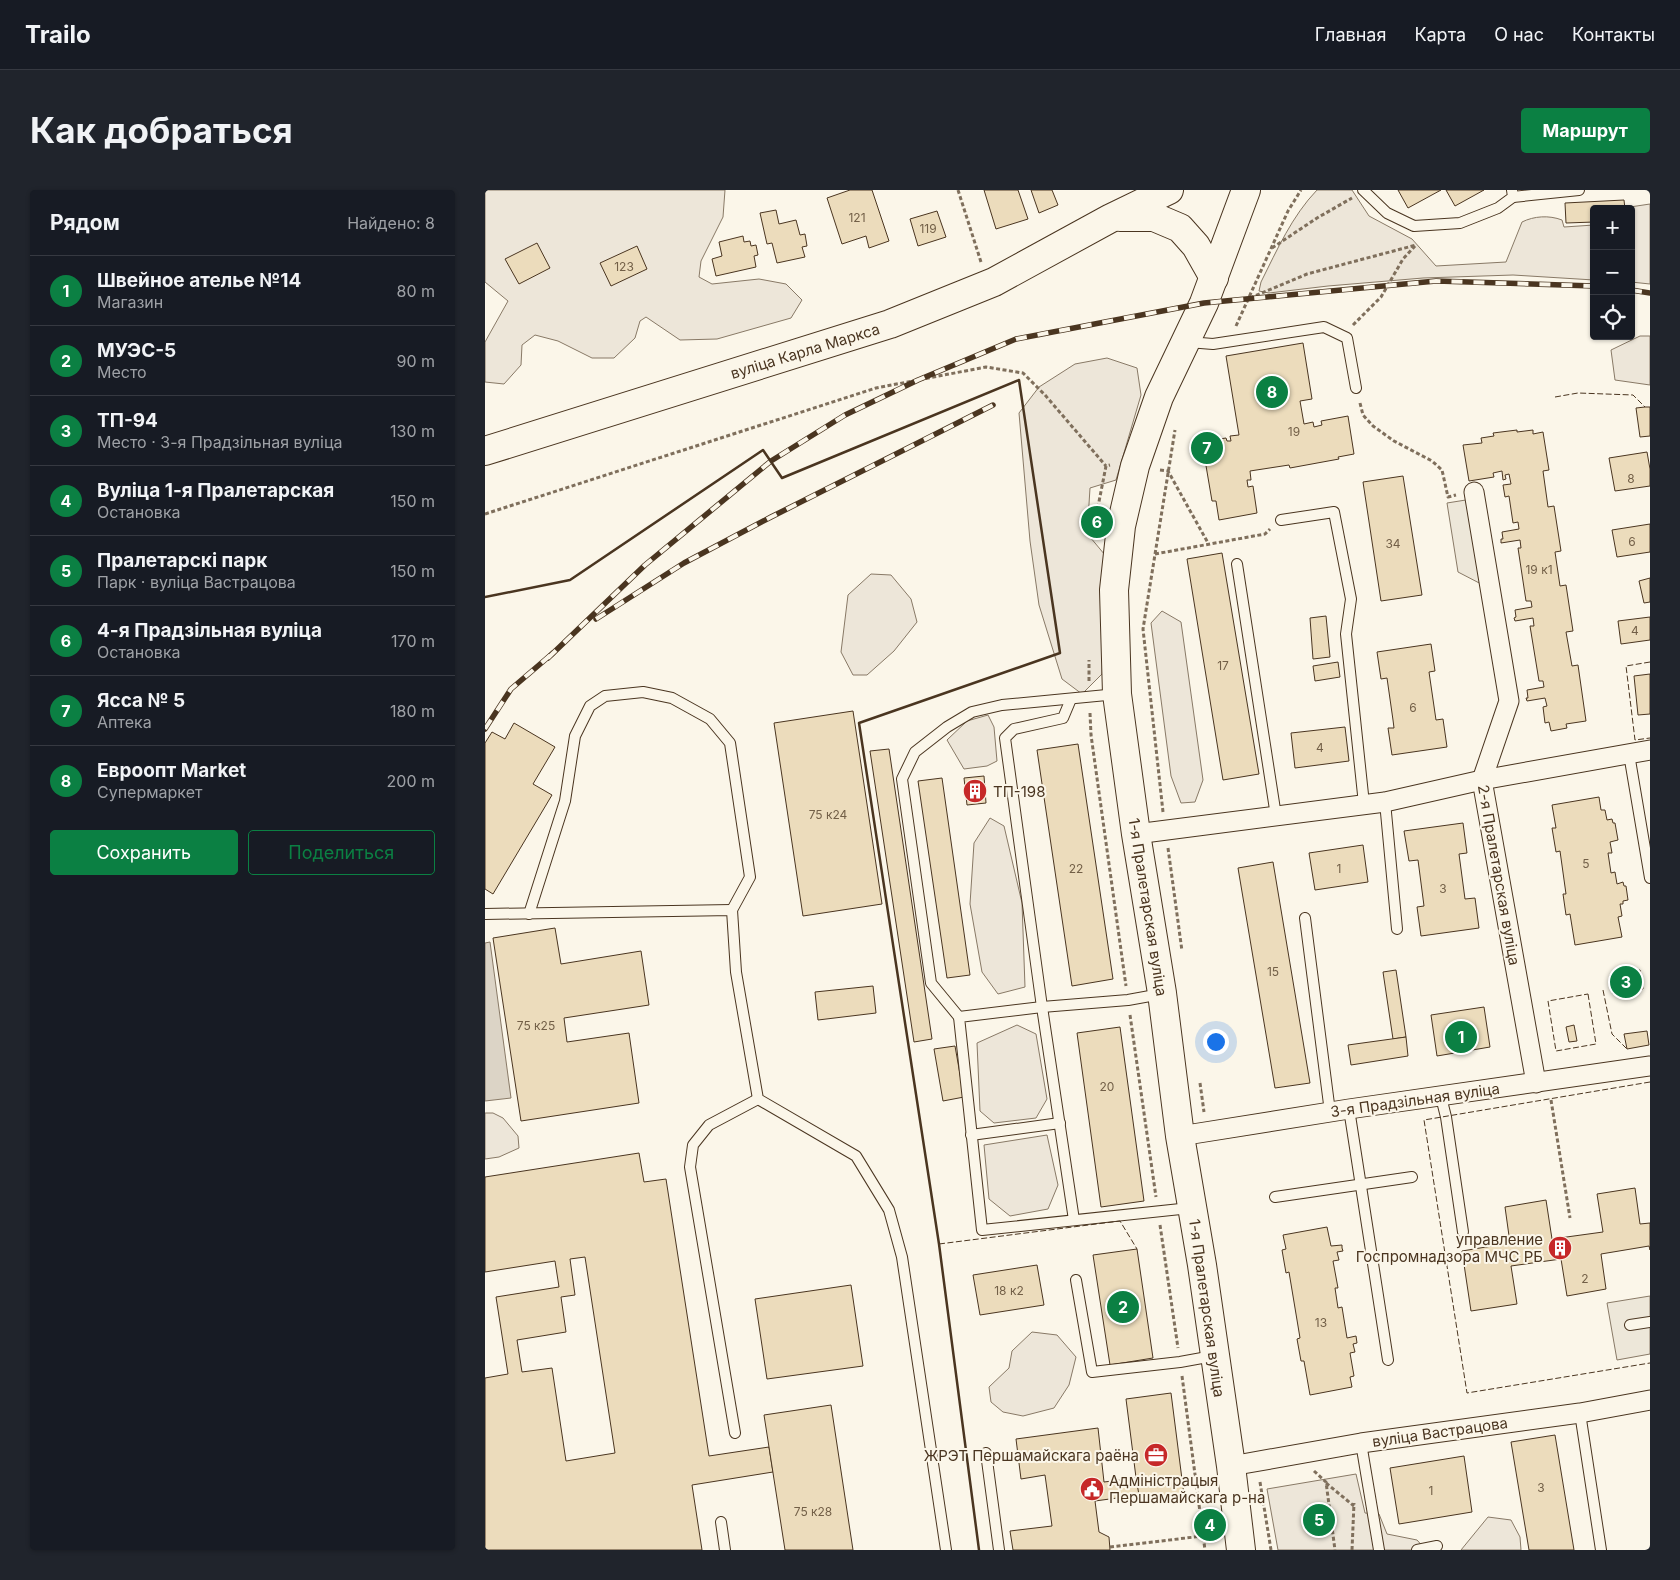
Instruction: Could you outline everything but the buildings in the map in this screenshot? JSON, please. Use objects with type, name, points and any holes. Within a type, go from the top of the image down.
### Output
[{"type":"main road","name":"вуліца Карла Маркса","points":[[485,451],[890,324],[994,282],[1111,218],[1169,190]]},
{"type":"main road","points":[[1214,278],[1246,190]]},
{"type":"main road","name":"вуліца Карла Маркса","points":[[1111,218],[1154,217],[1180,228],[1196,246],[1214,278]]},
{"type":"main road","name":"1-я Пралетарская вуліца","points":[[1214,278],[1159,396],[1135,466],[1121,526],[1114,590],[1117,694],[1136,834],[1162,994],[1214,1356],[1244,1464],[1241,1550]]},
{"type":"street","name":"2-я Пралетарская вуліца","points":[[1474,492],[1509,701],[1481,780],[1543,1082]]},
{"type":"street","points":[[1136,834],[1385,802],[1481,780],[1650,750]]},
{"type":"street","name":"3-я Прадзільная вуліца","points":[[1181,1136],[1339,1110],[1650,1066]]},
{"type":"street","name":"вуліца Вастрацова","points":[[1244,1464],[1361,1444],[1580,1413],[1650,1400]]},
{"type":"lane","points":[[1364,191],[1387,213],[1414,226],[1460,223],[1498,208],[1512,193],[1579,190]]},
{"type":"lane","points":[[1184,342],[1213,344],[1324,327],[1347,338],[1355,388]]},
{"type":"lane","points":[[1281,520],[1334,512],[1351,600],[1346,634],[1364,804]]},
{"type":"lane","points":[[1237,564],[1276,816]]},
{"type":"lane","points":[[529,914],[565,801],[575,736],[590,706],[605,696],[643,692],[672,698],[709,719],[730,743],[750,878],[731,910],[736,972],[758,1099],[856,1156],[889,1210],[902,1257],[946,1550]]},
{"type":"lane","points":[[1117,694],[1003,705],[972,712],[947,727],[915,752],[901,779],[931,983],[959,1017],[982,1230],[1193,1208]]},
{"type":"lane","points":[[1071,699],[1063,718],[1014,729],[1005,738],[1042,1008],[1074,1220]]},
{"type":"lane","points":[[1629,754],[1650,878]]},
{"type":"lane","points":[[1385,802],[1397,929]]},
{"type":"lane","points":[[485,914],[731,910]]},
{"type":"lane","points":[[1305,918],[1339,1110],[1360,1184],[1388,1360]]},
{"type":"lane","points":[[959,1017],[1128,1000],[1162,994]]},
{"type":"lane","points":[[1441,1097],[1446,1117],[1463,1232]]},
{"type":"lane","points":[[735,1433],[690,1167],[693,1145],[709,1125],[758,1099]]},
{"type":"lane","points":[[971,1135],[1060,1123]]},
{"type":"lane","points":[[1275,1198],[1413,1177]]},
{"type":"lane","points":[[1076,1280],[1092,1372],[1181,1362],[1214,1356]]},
{"type":"lane","points":[[1630,1325],[1650,1322]]},
{"type":"lane","points":[[1580,1413],[1601,1550]]},
{"type":"lane","points":[[1361,1444],[1379,1550]]},
{"type":"lane","points":[[986,1453],[999,1550]]},
{"type":"lane","points":[[721,1522],[725,1550]]},
{"type":"lane","points":[[1417,1550],[1437,1546]]},
{"type":"path","points":[[958,190],[983,268]]},
{"type":"path","points":[[1213,344],[1237,325],[1288,211],[1301,190]]},
{"type":"path","points":[[1271,248],[1317,218],[1364,191]]},
{"type":"path","points":[[1342,336],[1381,297],[1403,259],[1437,224]]},
{"type":"path","points":[[1249,298],[1307,274],[1416,245]]},
{"type":"path","points":[[485,514],[876,388],[986,367],[1023,373],[1045,395],[1106,466]]},
{"type":"path","points":[[1355,388],[1363,415],[1373,426],[1394,441],[1432,461],[1442,470],[1448,497],[1474,492]]},
{"type":"path","points":[[1176,427],[1143,629],[1165,830],[1183,956]]},
{"type":"path","points":[[1157,469],[1168,471]]},
{"type":"path","points":[[1168,471],[1208,544]]},
{"type":"path","points":[[1155,554],[1265,534],[1281,520]]},
{"type":"path","points":[[1200,1082],[1207,1131]]},
{"type":"path","points":[[1543,1082],[1550,1098],[1570,1218]]},
{"type":"path","points":[[1297,1455],[1326,1482],[1374,1520]]},
{"type":"path","points":[[1244,1464],[1271,1550]]},
{"type":"path","points":[[1326,1482],[1335,1550]]},
{"type":"path","points":[[1110,1547],[1203,1536]]},
{"type":"shaded area","points":[[485,190],[725,190],[723,217],[701,261],[699,277],[712,284],[759,279],[786,284],[802,300],[791,318],[717,339],[680,340],[646,317],[640,321],[635,338],[614,358],[592,358],[558,341],[535,335],[522,345],[521,365],[504,384],[485,382],[485,342],[508,301],[485,282]]},
{"type":"shaded area","points":[[1317,190],[1352,190],[1369,216],[1412,239],[1436,266],[1506,262],[1522,222],[1531,218],[1557,218],[1562,220],[1564,227],[1590,225],[1590,280],[1513,275],[1423,278],[1269,293],[1259,291],[1261,282],[1286,234],[1308,200]]},
{"type":"shaded area","points":[[1650,204],[1650,284],[1635,282],[1635,206]]},
{"type":"shaded area","points":[[1640,336],[1650,336],[1650,385],[1615,380],[1611,350]]},
{"type":"shaded area","points":[[1107,358],[1137,368],[1141,395],[1116,480],[1090,488],[1088,520],[1090,537],[1105,555],[1106,597],[1102,674],[1082,694],[1062,679],[1039,605],[1030,541],[1019,413],[1039,387],[1075,364]]},
{"type":"shaded area","points":[[1472,499],[1485,586],[1458,572],[1447,503]]},
{"type":"shaded area","points":[[871,574],[891,575],[911,599],[917,622],[894,651],[867,675],[853,675],[841,652],[848,595]]},
{"type":"shaded area","points":[[1162,611],[1181,622],[1203,780],[1195,802],[1181,803],[1171,776],[1151,623]]},
{"type":"shaded area","points":[[988,715],[994,727],[997,761],[987,766],[964,769],[947,740],[967,721]]},
{"type":"shaded area","points":[[990,818],[1004,826],[1022,903],[1025,987],[998,994],[982,972],[970,904],[974,843]]},
{"type":"shaded area","points":[[490,942],[511,1098],[485,1101],[485,943]]},
{"type":"shaded area","points":[[1017,1025],[1036,1034],[1047,1099],[1036,1118],[994,1123],[980,1111],[977,1043]]},
{"type":"shaded area","points":[[485,1113],[493,1113],[503,1118],[518,1136],[519,1148],[499,1157],[485,1159]]},
{"type":"shaded area","points":[[1047,1135],[1058,1185],[1048,1209],[1010,1216],[989,1199],[984,1145]]},
{"type":"shaded area","points":[[1650,1296],[1650,1354],[1617,1360],[1607,1303]]},
{"type":"shaded area","points":[[1032,1332],[1057,1335],[1076,1357],[1069,1385],[1054,1408],[1023,1416],[1003,1412],[991,1402],[989,1387],[1009,1368],[1012,1351]]},
{"type":"shaded area","points":[[1356,1474],[1365,1513],[1379,1514],[1387,1534],[1417,1540],[1426,1550],[1278,1550],[1267,1489]]},
{"type":"shaded area","points":[[1488,1517],[1511,1520],[1520,1537],[1521,1550],[1461,1550]]},
{"type":"railway","points":[[548,658],[645,565],[771,461],[845,415],[918,380],[1016,339],[1204,303],[1436,281],[1590,286]]},
{"type":"railway","points":[[1635,291],[1650,293]]},
{"type":"railway","points":[[596,619],[684,563],[993,405]]},
{"type":"railway","points":[[485,729],[511,689],[553,653]]},
{"type":"fence","points":[[1555,397],[1578,393],[1633,395],[1645,407]]},
{"type":"fence","points":[[1650,662],[1626,666],[1635,740],[1650,738]]},
{"type":"fence","points":[[1603,990],[1612,1034],[1627,1049]]},
{"type":"fence","points":[[1588,994],[1596,1044],[1556,1051],[1548,1001],[1588,994]]},
{"type":"fence","points":[[1650,1082],[1424,1120],[1467,1393],[1650,1363]]},
{"type":"fence","points":[[939,1244],[1120,1221],[1137,1249]]},
{"type":"wall","points":[[485,597],[570,580],[763,450],[782,478],[1019,380],[1060,653],[859,723],[939,1244],[979,1550]]},
{"type":"place","name":"Евроопт Market","points":[[1272,392]]},
{"type":"place","name":"Ясса № 5","points":[[1207,448]]},
{"type":"place","name":"4-я Прадзільная вуліца","points":[[1097,522]]},
{"type":"place","name":"ТП-198","points":[[975,791]]},
{"type":"place","name":"ТП-94","points":[[1626,982]]},
{"type":"place","name":"Швейное ателье №14","points":[[1461,1037]]},
{"type":"place","name":"управление Госпромнадзора МЧС РБ","points":[[1560,1248]]},
{"type":"place","name":"МУЭС-5","points":[[1123,1307]]},
{"type":"place","name":"ЖРЭТ Першамайскага раёна","points":[[1156,1455]]},
{"type":"place","name":"Адміністрацыя Першамайскага р-на","points":[[1092,1489]]},
{"type":"place","name":"Пралетарскі парк","points":[[1319,1520]]},
{"type":"place","name":"Вуліца 1-я Пралетарская","points":[[1210,1525]]}]
